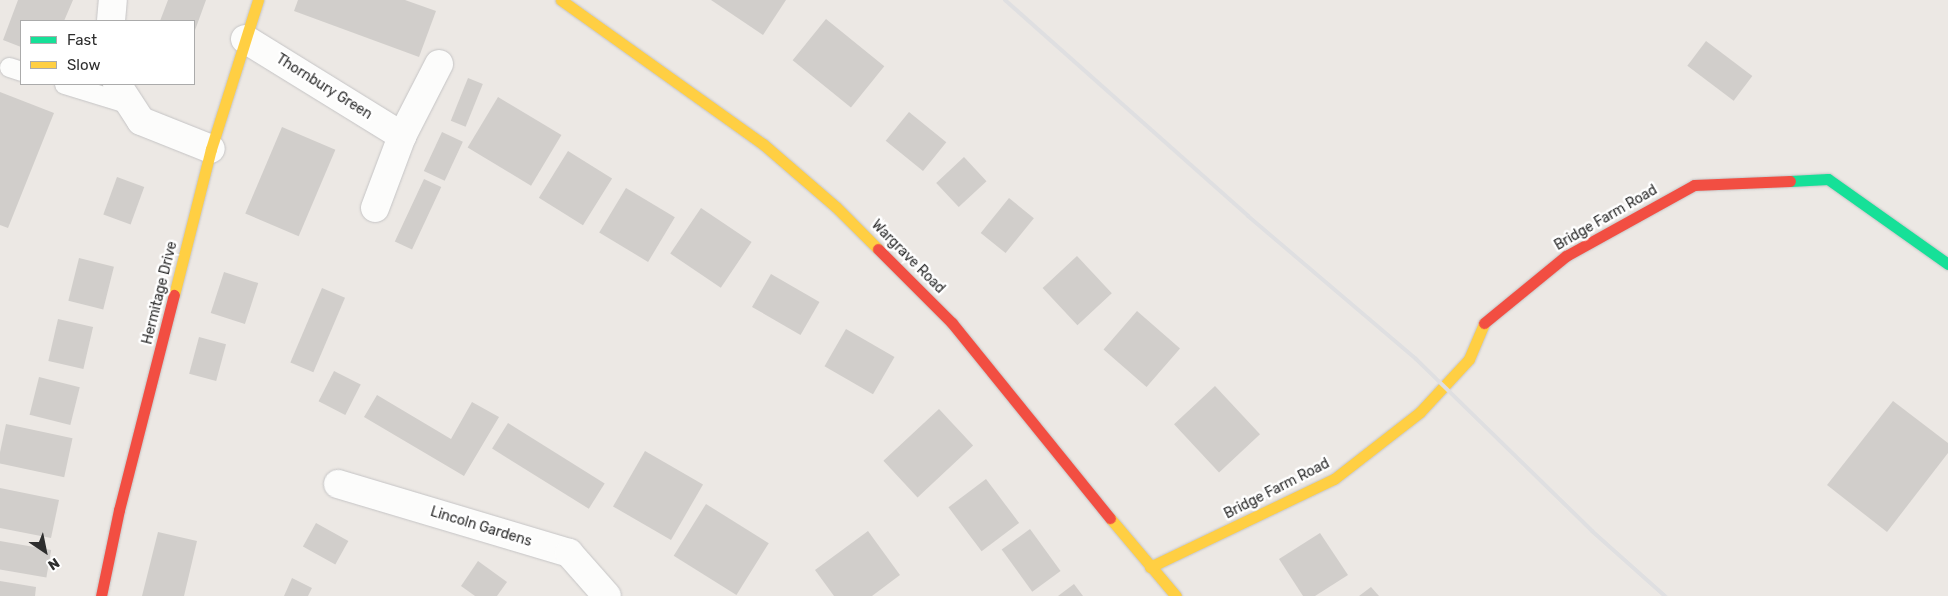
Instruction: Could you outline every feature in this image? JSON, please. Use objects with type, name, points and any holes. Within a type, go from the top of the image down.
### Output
[{"type":"street","points":[[110,20],[112,0]]},
{"type":"street","name":"Hermitage Drive","points":[[102,596],[119,510],[210,149],[258,0]]},
{"type":"street","name":"Wargrave Road","points":[[561,0],[763,144],[836,207],[952,323],[1150,568],[1176,596]]},
{"type":"street","name":"Thornbury Green","points":[[245,39],[402,136]]},
{"type":"street","points":[[375,208],[402,136],[439,64]]},
{"type":"street","points":[[124,94],[141,121],[210,149]]},
{"type":"street","name":"Bridge Farm Road","points":[[1150,568],[1334,479],[1420,412],[1469,359],[1484,324],[1566,256],[1694,185],[1828,179],[1948,264]]},
{"type":"street","name":"Lincoln Gardens","points":[[338,484],[570,553],[607,596]]},
{"type":"lane","points":[[70,85],[124,94]]},
{"type":"building","points":[[18,0],[73,0],[64,20],[20,20],[20,47],[3,40]]},
{"type":"building","points":[[168,0],[206,0],[195,30],[195,20],[160,20]]},
{"type":"building","points":[[298,0],[405,0],[436,11],[419,57],[294,11]]},
{"type":"building","points":[[711,0],[786,0],[763,35]]},
{"type":"building","points":[[826,19],[884,66],[851,107],[793,60]]},
{"type":"building","points":[[1706,41],[1752,76],[1734,101],[1687,66]]},
{"type":"building","points":[[468,78],[483,84],[466,127],[451,121]]},
{"type":"building","points":[[0,92],[54,113],[8,228],[0,225]]},
{"type":"building","points":[[498,97],[561,135],[531,186],[468,148]]},
{"type":"building","points":[[909,112],[946,142],[923,171],[886,141]]},
{"type":"building","points":[[282,127],[335,150],[299,236],[245,214]]},
{"type":"building","points":[[442,132],[463,142],[445,181],[424,171]]},
{"type":"building","points":[[568,151],[612,179],[583,225],[539,198]]},
{"type":"building","points":[[964,157],[987,181],[959,207],[936,183]]},
{"type":"building","points":[[117,177],[144,187],[131,225],[103,215]]},
{"type":"building","points":[[424,179],[441,187],[412,250],[395,242]]},
{"type":"building","points":[[626,188],[675,217],[648,262],[599,233]]},
{"type":"building","points":[[1009,198],[1034,218],[1006,253],[981,233]]},
{"type":"building","points":[[701,208],[752,242],[721,288],[670,254]]},
{"type":"building","points":[[1077,256],[1112,293],[1077,325],[1043,288]]},
{"type":"building","points":[[79,258],[114,267],[103,309],[68,301]]},
{"type":"building","points":[[224,272],[258,283],[245,324],[211,313]]},
{"type":"building","points":[[771,274],[819,302],[800,335],[752,307]]},
{"type":"building","points":[[322,288],[345,298],[313,372],[290,363]]},
{"type":"building","points":[[1137,311],[1180,348],[1147,387],[1104,349]]},
{"type":"building","points":[[58,319],[93,327],[83,369],[48,361]]},
{"type":"building","points":[[846,329],[894,357],[873,394],[824,366]]},
{"type":"building","points":[[199,337],[226,344],[216,381],[189,374]]},
{"type":"building","points":[[334,371],[361,385],[345,415],[319,401]]},
{"type":"building","points":[[39,377],[80,387],[70,425],[30,415]]},
{"type":"building","points":[[1215,386],[1260,434],[1219,472],[1174,424]]},
{"type":"building","points":[[377,395],[451,439],[472,402],[499,417],[464,476],[364,417]]},
{"type":"building","points":[[1893,401],[1948,443],[1948,453],[1887,532],[1827,485]]},
{"type":"building","points":[[939,409],[973,446],[918,497],[883,461]]},
{"type":"building","points":[[508,423],[605,483],[589,509],[492,448]]},
{"type":"building","points":[[6,424],[73,438],[64,477],[0,464],[0,452]]},
{"type":"building","points":[[645,451],[703,484],[671,540],[613,506]]},
{"type":"building","points":[[986,479],[1019,523],[982,551],[948,507]]},
{"type":"building","points":[[0,488],[59,500],[51,538],[0,528]]},
{"type":"building","points":[[706,504],[769,543],[736,595],[674,556]]},
{"type":"building","points":[[316,523],[348,541],[335,565],[303,547]]},
{"type":"building","points":[[1030,529],[1061,571],[1032,592],[1002,550]]},
{"type":"building","points":[[868,531],[900,575],[872,596],[834,596],[815,570]]},
{"type":"building","points":[[158,532],[197,541],[184,596],[142,596]]},
{"type":"building","points":[[1320,533],[1348,575],[1315,596],[1303,596],[1279,559]]},
{"type":"building","points":[[0,541],[51,550],[46,578],[0,569]]},
{"type":"building","points":[[478,561],[507,582],[497,596],[475,596],[461,586]]},
{"type":"building","points":[[292,578],[312,588],[308,596],[284,596]]},
{"type":"building","points":[[0,581],[36,587],[35,596],[0,596]]},
{"type":"building","points":[[1074,584],[1083,596],[1058,596]]},
{"type":"building","points":[[1371,587],[1379,596],[1359,596]]},
{"type":"railway","points":[[1005,0],[1248,216],[1416,359],[1592,531],[1665,596]]},
{"type":"traffic: fast","points":[[1790,181],[1828,179],[1948,264]]},
{"type":"traffic: slow","points":[[174,295],[211,149],[258,0]]},
{"type":"traffic: slow","points":[[561,0],[763,144],[836,207],[878,249]]},
{"type":"traffic: slow","points":[[1150,567],[1334,479],[1420,412],[1469,359],[1484,323]]},
{"type":"traffic: slow","points":[[1110,518],[1176,596]]},
{"type":"traffic: jam","points":[[1484,323],[1566,256],[1694,185],[1790,181]]},
{"type":"traffic: jam","points":[[878,249],[952,323],[1110,518]]},
{"type":"traffic: jam","points":[[101,596],[119,510],[174,295]]}]
